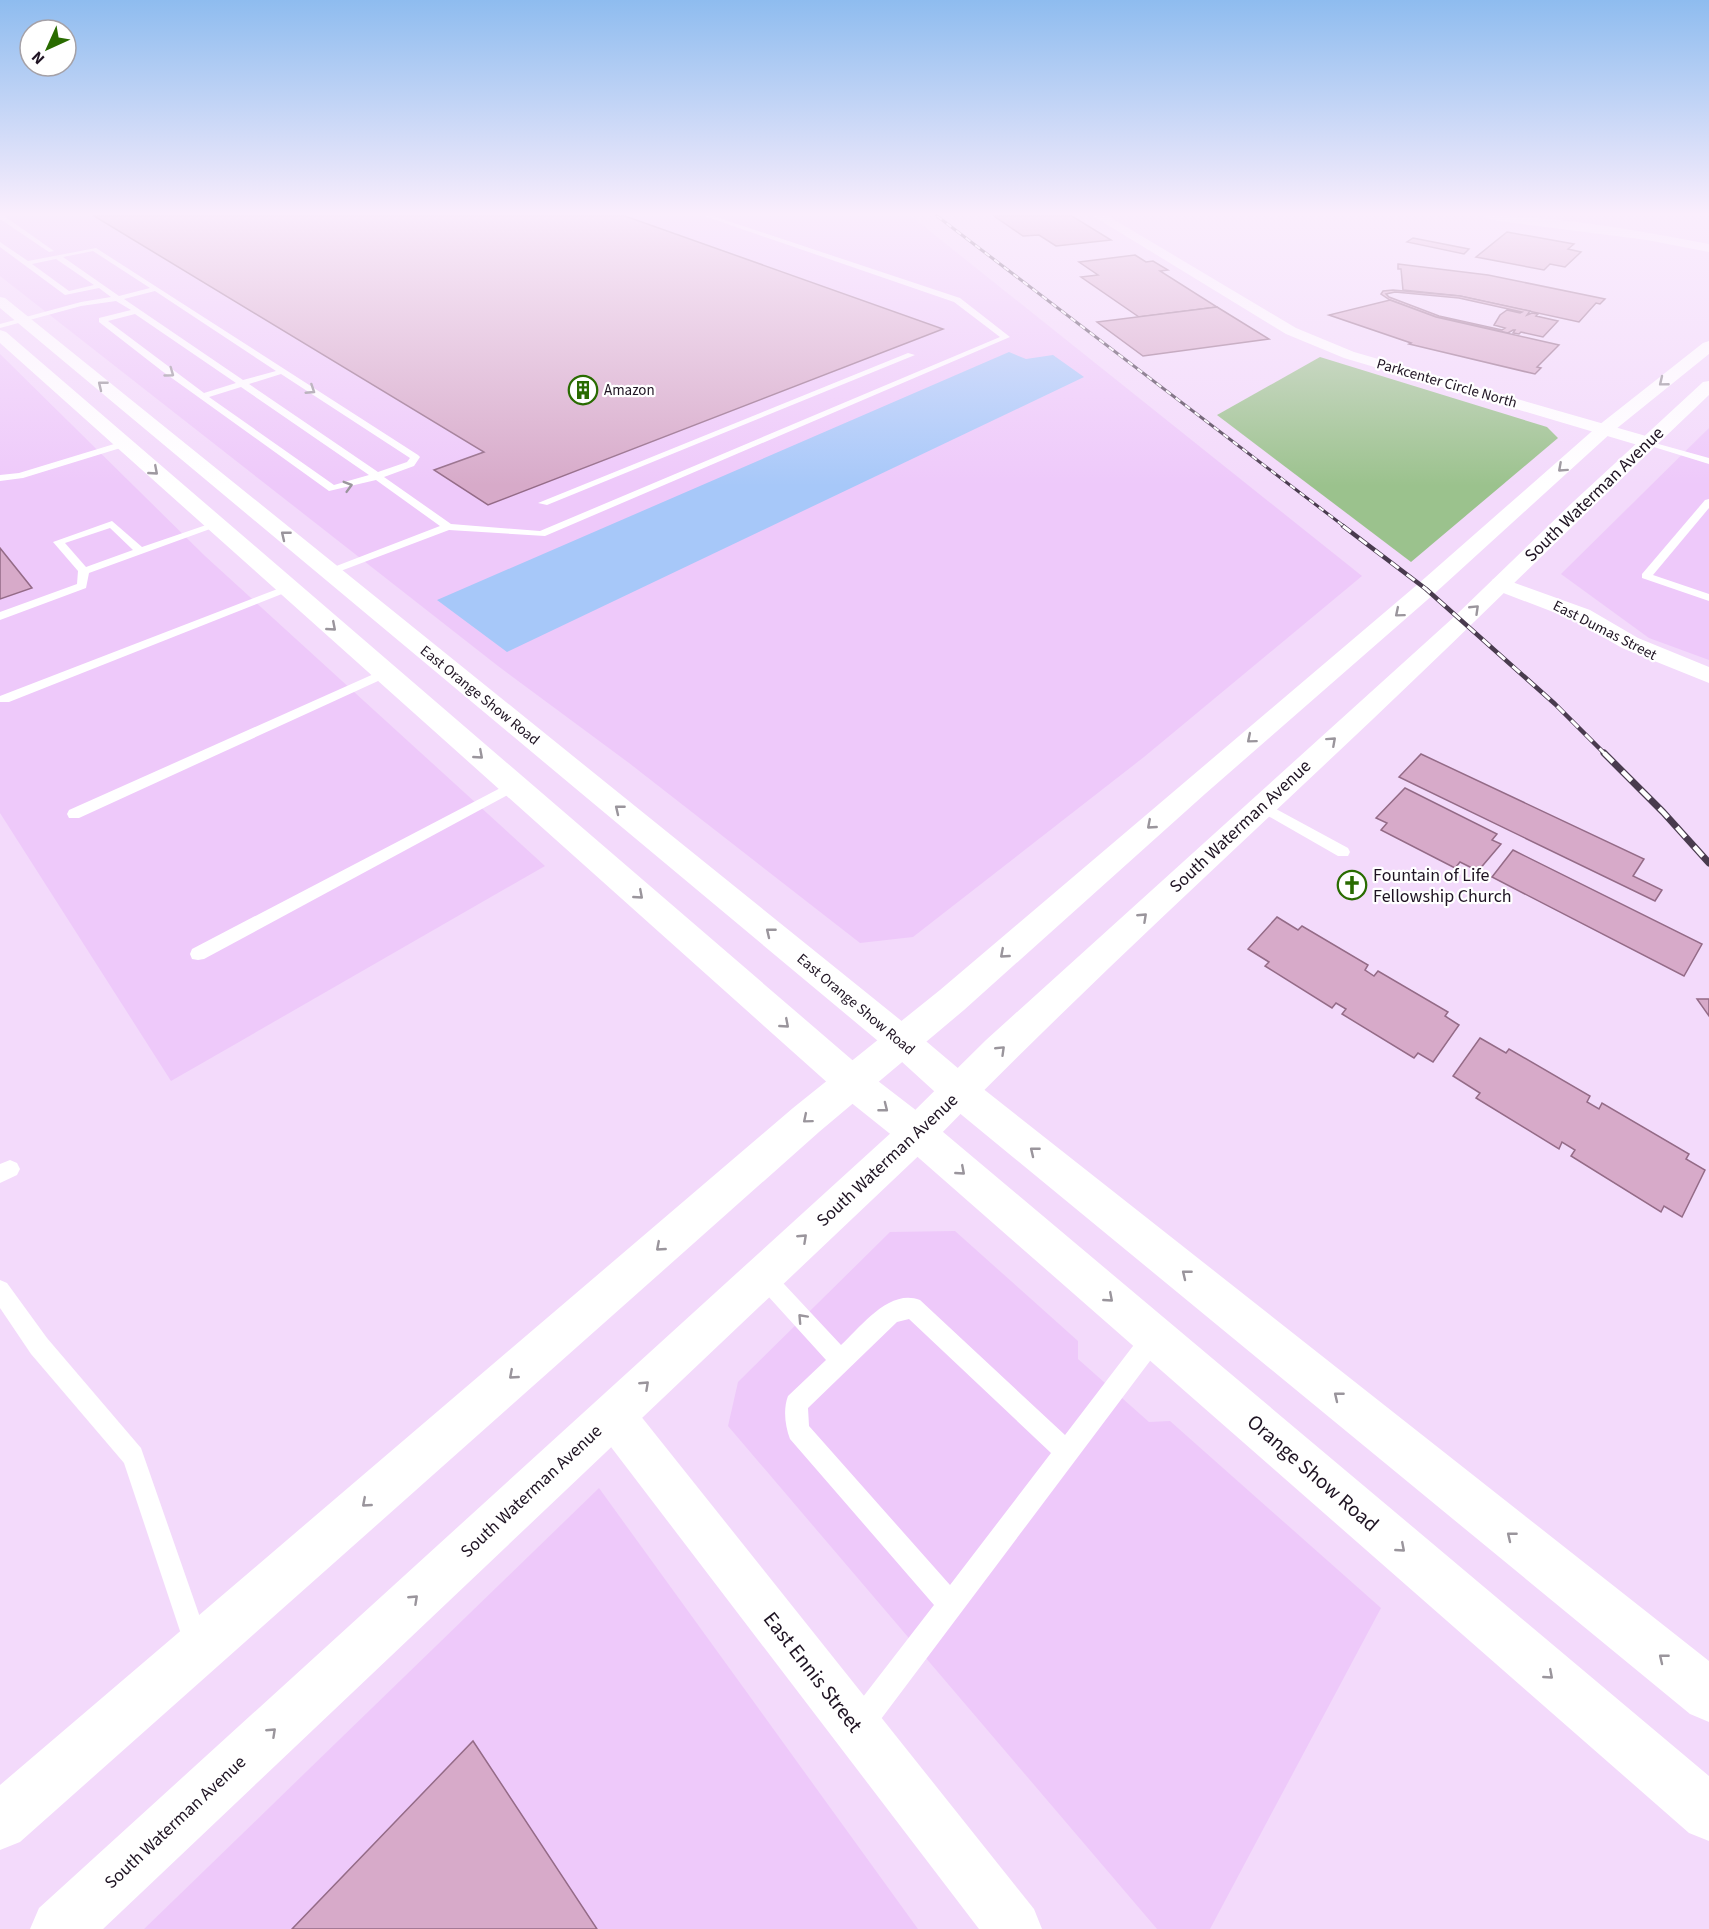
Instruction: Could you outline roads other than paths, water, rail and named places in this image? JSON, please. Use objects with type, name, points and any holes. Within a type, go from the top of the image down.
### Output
[{"type":"main road","name":"East Orange Show Road","points":[[5,306],[902,1041],[959,1091]]},
{"type":"main road","points":[[0,335],[852,1082],[917,1133]]},
{"type":"main road","name":"South Waterman Avenue","points":[[0,1822],[852,1082],[1426,589],[1605,429],[1709,346]]},
{"type":"main road","name":"South Waterman Avenue","points":[[60,1929],[917,1133],[1261,806],[1501,584],[1647,442],[1709,386]]},
{"type":"main road","points":[[288,588],[330,572]]},
{"type":"main road","points":[[959,1091],[1709,1695]]},
{"type":"main road","name":"Orange Show Road","points":[[917,1133],[1709,1813]]},
{"type":"street","name":"Parkcenter Circle North","points":[[1249,306],[1291,331],[1358,358],[1647,442]]},
{"type":"street","name":"East Dumas Street","points":[[1501,584],[1582,615],[1630,643],[1709,676]]},
{"type":"street","name":"East Ennis Street","points":[[613,1415],[1014,1929]]},
{"type":"lane","points":[[0,326],[84,306]]},
{"type":"lane","points":[[130,306],[448,527]]},
{"type":"lane","points":[[137,311],[102,320],[202,396],[333,489],[411,464],[415,458],[182,306]]},
{"type":"lane","points":[[330,572],[448,527],[541,534],[1006,337],[965,306]]},
{"type":"lane","points":[[543,503],[804,402],[911,355]]},
{"type":"lane","points":[[202,396],[283,372]]},
{"type":"lane","points":[[818,408],[827,413]]},
{"type":"lane","points":[[1647,442],[1709,461]]},
{"type":"lane","points":[[0,478],[20,476],[124,444]]},
{"type":"lane","points":[[583,486],[613,503]]},
{"type":"lane","points":[[1709,502],[1646,576],[1709,598]]},
{"type":"lane","points":[[84,571],[58,543],[112,524],[141,552]]},
{"type":"lane","points":[[84,571],[216,525]]},
{"type":"lane","points":[[0,616],[82,586],[84,571]]},
{"type":"lane","points":[[4,699],[288,588]]},
{"type":"lane","points":[[74,814],[385,673]]},
{"type":"lane","points":[[198,954],[514,786]]},
{"type":"lane","points":[[1261,806],[1343,852]]},
{"type":"lane","points":[[763,1276],[841,1361]]},
{"type":"lane","points":[[0,1290],[39,1346],[133,1456],[199,1649]]},
{"type":"lane","points":[[951,1605],[798,1431],[796,1404],[892,1312],[912,1308],[1066,1452]]},
{"type":"lane","points":[[857,1728],[1155,1336]]},
{"type":"water","points":[[1009,352],[1026,359],[1053,355],[1084,377],[507,652],[437,600]]},
{"type":"railway","points":[[1055,306],[1345,527]]},
{"type":"railway","points":[[1343,526],[1426,589],[1555,704],[1663,812],[1709,863]]},
{"type":"place","name":"Amazon","points":[[583,390]]},
{"type":"place","name":"Fountain of Life Fellowship Church","points":[[1352,885]]}]
